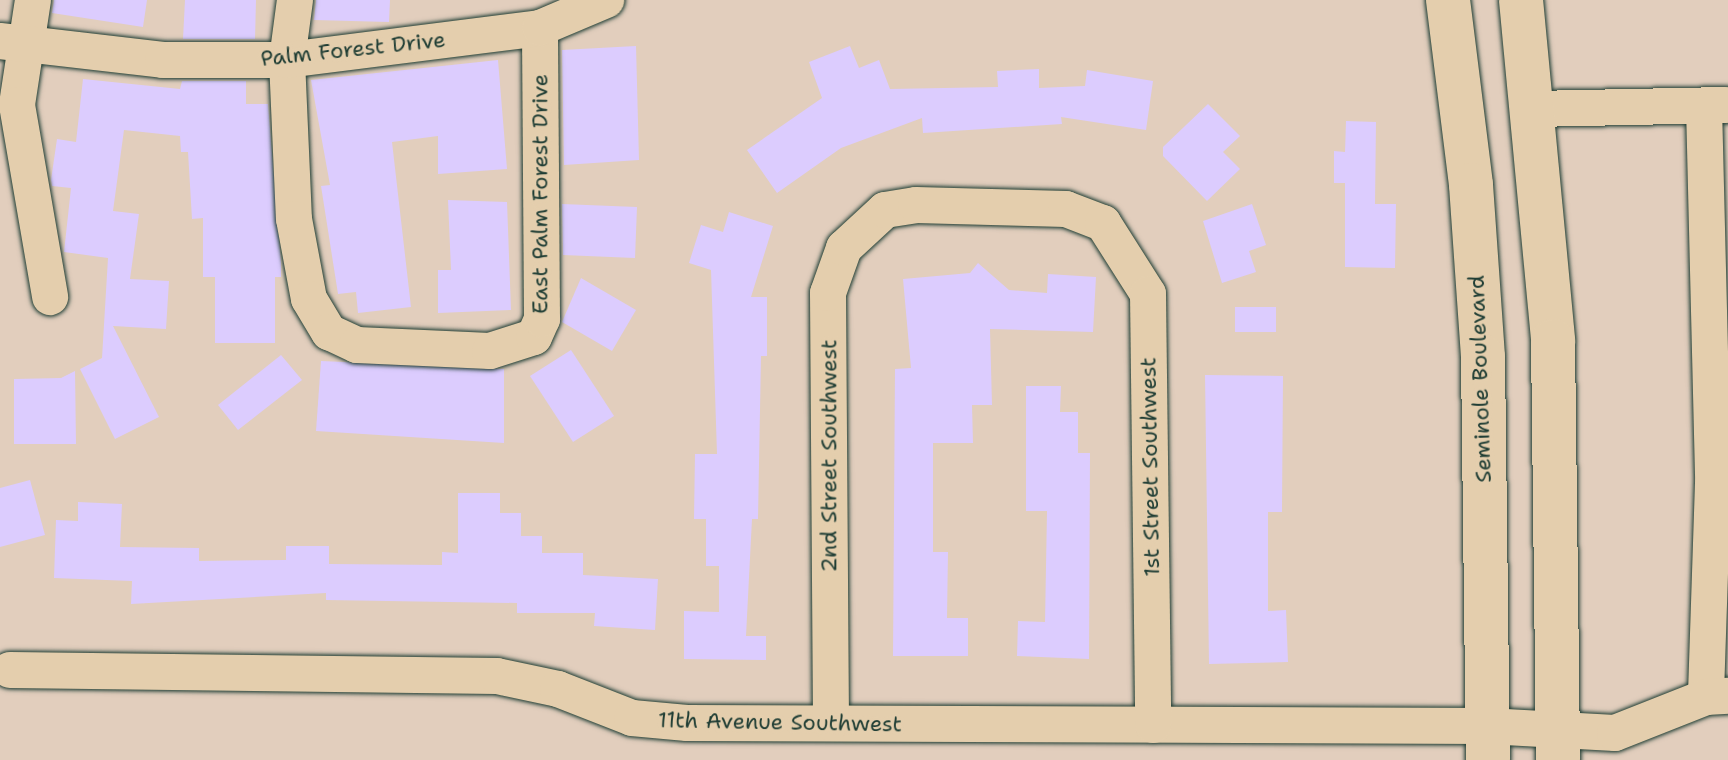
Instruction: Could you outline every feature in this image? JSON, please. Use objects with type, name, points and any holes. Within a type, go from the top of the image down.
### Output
[{"type":"main road","name":"Seminole Boulevard","points":[[1448,0],[1471,185],[1483,357],[1488,743]]},
{"type":"main road","points":[[1521,0],[1534,109],[1553,341],[1558,744]]},
{"type":"street","points":[[33,0],[13,41],[17,105],[50,297]]},
{"type":"street","name":"East Palm Forest Drive","points":[[295,0],[287,60],[294,219],[309,299],[329,332],[357,345],[490,351],[534,337],[542,319],[540,28]]},
{"type":"street","name":"Palm Forest Drive","points":[[13,41],[163,60],[287,60],[540,28],[606,0]]},
{"type":"street","points":[[1534,109],[1716,105],[1712,297],[1720,552],[1717,696]]},
{"type":"street","name":"1st Street Southwest","points":[[885,210],[1066,209],[1103,223],[1148,294],[1153,725]]},
{"type":"street","name":"2nd Street Southwest","points":[[831,723],[828,293],[844,248],[885,210]]},
{"type":"street","name":"11th Avenue Southwest","points":[[10,670],[497,676],[558,689],[632,718],[1153,725],[1488,743],[1558,744],[1615,733],[1717,696]]},
{"type":"building","points":[[54,0],[147,0],[143,27],[52,13]]},
{"type":"building","points":[[185,0],[256,0],[255,39],[183,39]]},
{"type":"building","points":[[316,0],[390,0],[389,22],[314,20]]},
{"type":"building","points":[[636,46],[639,160],[564,165],[562,50]]},
{"type":"building","points":[[850,46],[859,68],[879,60],[890,89],[998,87],[997,71],[1039,69],[1039,88],[1085,86],[1087,70],[1153,81],[1146,130],[1061,117],[1062,124],[923,133],[922,118],[841,148],[777,193],[747,150],[822,98],[809,62]]},
{"type":"building","points":[[498,60],[507,169],[438,174],[438,136],[392,142],[411,307],[358,313],[356,292],[338,294],[321,186],[330,185],[311,80]]},
{"type":"building","points":[[83,79],[180,89],[182,81],[246,81],[246,104],[268,104],[281,263],[281,277],[275,277],[275,343],[215,343],[215,277],[203,277],[203,218],[192,219],[188,152],[181,152],[180,136],[124,130],[113,211],[139,214],[130,279],[169,281],[166,329],[113,326],[159,417],[115,439],[80,369],[102,358],[108,258],[64,252],[71,188],[52,186],[51,180],[57,139],[76,142]]},
{"type":"building","points":[[1208,104],[1240,136],[1223,152],[1240,169],[1207,201],[1163,156],[1163,147]]},
{"type":"building","points":[[1346,121],[1376,122],[1375,204],[1396,204],[1395,268],[1345,267],[1345,183],[1334,183],[1334,151],[1345,152]]},
{"type":"building","points":[[448,200],[507,202],[511,310],[438,313],[438,270],[451,270]]},
{"type":"building","points":[[562,204],[637,207],[635,258],[563,255]]},
{"type":"building","points":[[1252,204],[1266,245],[1249,251],[1256,272],[1222,283],[1203,221]]},
{"type":"building","points":[[729,212],[773,226],[751,297],[767,297],[767,356],[761,356],[758,519],[752,519],[746,636],[766,636],[766,660],[684,659],[684,611],[719,612],[719,566],[706,566],[706,519],[694,519],[695,454],[717,454],[711,270],[689,263],[701,225],[723,232]]},
{"type":"building","points":[[978,263],[1009,290],[1047,293],[1048,274],[1096,277],[1093,332],[990,329],[992,405],[972,405],[973,443],[933,443],[933,552],[948,552],[947,618],[968,618],[968,656],[893,656],[895,369],[911,368],[903,279],[970,273]]},
{"type":"building","points":[[581,278],[636,310],[612,351],[562,322]]},
{"type":"building","points":[[1235,307],[1276,307],[1276,332],[1235,332]]},
{"type":"building","points":[[571,350],[614,416],[573,442],[530,376]]},
{"type":"building","points":[[281,355],[302,380],[238,430],[218,405]]},
{"type":"building","points":[[321,361],[504,369],[504,443],[316,431]]},
{"type":"building","points":[[75,371],[76,444],[14,444],[14,379],[61,378]]},
{"type":"building","points":[[1205,375],[1283,376],[1282,512],[1268,512],[1268,611],[1286,610],[1288,662],[1209,664]]},
{"type":"building","points":[[1026,386],[1061,386],[1060,412],[1078,412],[1078,453],[1090,453],[1089,659],[1017,656],[1018,621],[1045,622],[1047,511],[1026,511]]},
{"type":"building","points":[[30,480],[45,535],[0,547],[0,488]]},
{"type":"building","points":[[458,493],[500,493],[500,513],[521,513],[521,536],[542,536],[542,553],[583,553],[583,575],[658,579],[655,630],[594,626],[595,613],[517,613],[517,603],[326,600],[326,593],[131,604],[132,581],[54,578],[56,520],[78,521],[78,502],[122,504],[120,547],[199,548],[199,561],[286,560],[286,546],[329,546],[329,564],[442,565],[442,552],[458,553]]}]
